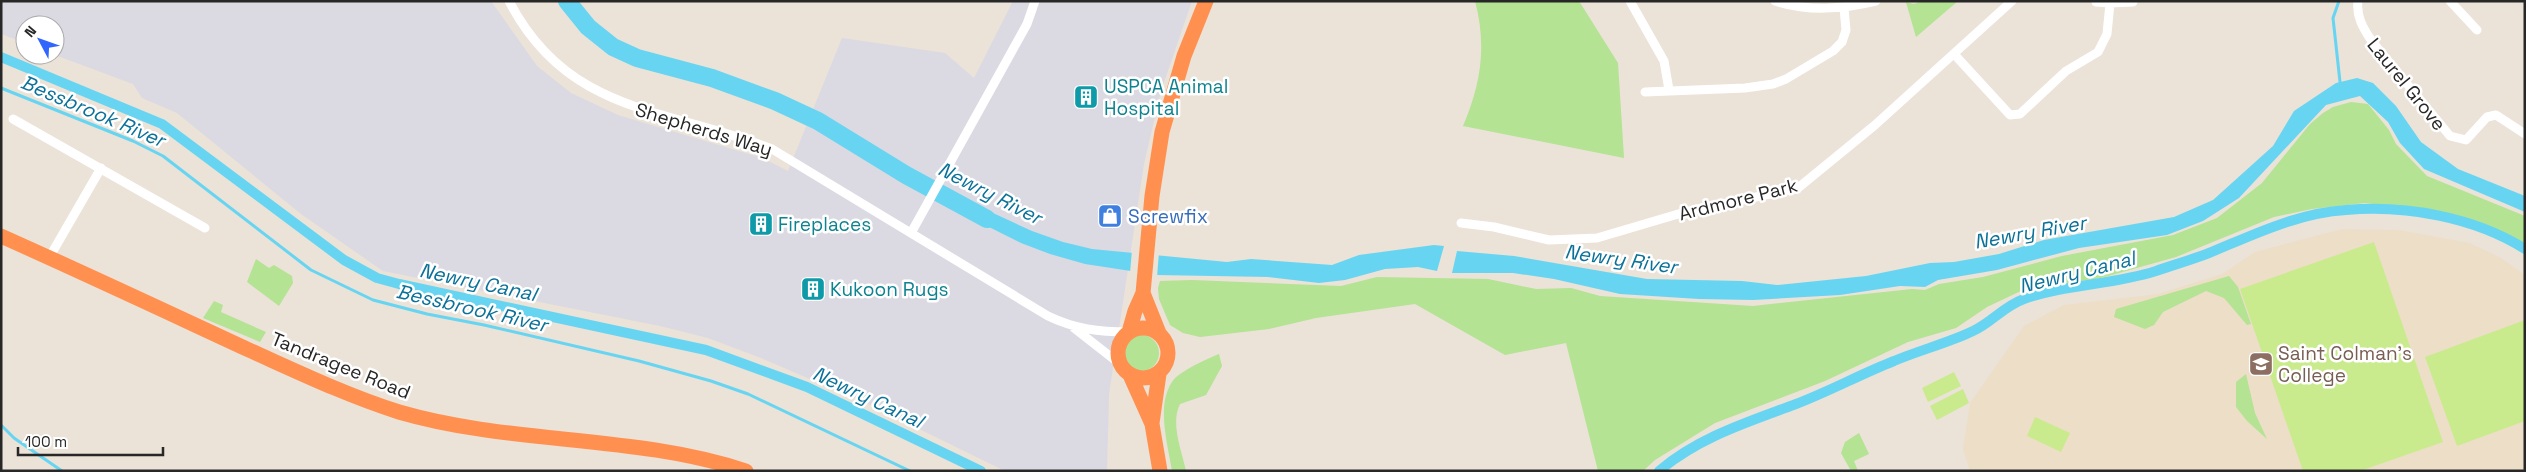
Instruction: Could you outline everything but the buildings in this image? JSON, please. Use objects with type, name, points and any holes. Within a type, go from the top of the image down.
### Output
[{"type":"highway","points":[[1160,471],[1152,424],[1118,357],[1120,343],[1129,332],[1134,311],[1144,288],[1146,245],[1158,154],[1167,111],[1184,56],[1206,1]]},
{"type":"highway","name":"Tandragee Road","points":[[1,236],[311,377],[400,412],[467,426],[671,454],[746,471]]},
{"type":"highway","points":[[1125,370],[1145,379],[1159,374],[1164,368],[1168,354],[1144,288]]},
{"type":"highway","points":[[1129,332],[1143,328],[1159,333]]},
{"type":"highway","points":[[1152,424],[1159,374]]},
{"type":"street","name":"Shepherds Way","points":[[509,1],[518,18],[551,60],[594,90],[621,103],[650,113],[729,133],[772,149],[1019,301],[1074,328],[1125,370]]},
{"type":"street","points":[[911,233],[1027,24],[1035,1]]},
{"type":"street","points":[[1630,1],[1664,61],[1669,90]]},
{"type":"street","points":[[1775,1],[1805,8],[1844,8],[1876,1]]},
{"type":"street","name":"Ardmore Park","points":[[1461,222],[1494,227],[1549,240],[1597,238],[1685,212],[1798,188],[1875,126],[2012,1]]},
{"type":"street","name":"Laurel Grove","points":[[2358,1],[2357,8],[2362,26],[2370,40],[2450,136],[2466,140],[2487,117],[2496,115],[2525,134]]},
{"type":"street","points":[[2450,1],[2477,30]]},
{"type":"street","points":[[2096,2],[2133,2]]},
{"type":"street","points":[[1954,54],[2010,115],[2020,114],[2066,71],[2098,52],[2107,34],[2110,2]]},
{"type":"street","points":[[1645,92],[1745,88],[1773,84],[1786,79],[1833,51],[1842,42],[1846,30],[1844,8]]},
{"type":"street","points":[[13,119],[205,228]]},
{"type":"street","points":[[49,258],[102,168]]},
{"type":"street","name":"Shepherds Way","points":[[1074,328],[1104,332],[1129,332]]},
{"type":"shaded area","points":[[1,1],[491,1],[537,66],[571,93],[618,115],[762,158],[788,171],[842,38],[945,53],[974,78],[1013,1],[1192,1],[1161,91],[1144,164],[1109,394],[1107,471],[1005,471],[866,403],[761,358],[708,338],[660,326],[383,271],[301,214],[177,113],[142,98],[133,84],[65,59],[65,15],[15,15],[15,39],[1,34]]},
{"type":"shaded area","name":"Saint Colman's College","points":[[2342,229],[2399,230],[2470,243],[2501,258],[2525,275],[2525,471],[1970,471],[1963,449],[1970,403],[2024,326],[2064,305],[2158,294],[2222,274],[2255,252]]},
{"type":"green space","points":[[1475,1],[1579,1],[1618,63],[1624,158],[1463,126],[1474,95],[1480,65],[1481,34]]},
{"type":"green space","points":[[1922,1],[1958,1],[1916,37],[1906,2],[1914,4]]},
{"type":"green space","points":[[2351,102],[2368,104],[2389,130],[2396,144],[2427,176],[2525,216],[2525,246],[2500,231],[2438,212],[2365,203],[2312,209],[2274,217],[2176,257],[2101,278],[2025,289],[1987,307],[1956,328],[1908,342],[1825,381],[1715,423],[1655,460],[1643,471],[1598,471],[1566,343],[1505,355],[1415,304],[1316,318],[1269,329],[1200,337],[1183,333],[1170,325],[1159,299],[1158,288],[1160,281],[1192,280],[1341,286],[1377,277],[1488,279],[1536,289],[1571,288],[1600,296],[1753,306],[1912,289],[1925,290],[1939,284],[1983,277],[2062,256],[2173,235],[2217,218],[2262,183],[2310,124],[2333,107]]},
{"type":"green space","points":[[2374,242],[2443,442],[2360,471],[2303,471],[2240,289]]},
{"type":"green space","points":[[256,259],[269,268],[274,265],[292,276],[293,283],[279,306],[247,282]]},
{"type":"green space","points":[[2229,276],[2238,287],[2251,324],[2247,325],[2224,298],[2206,291],[2163,312],[2154,325],[2145,329],[2114,317],[2116,309]]},
{"type":"green space","points":[[214,301],[223,305],[221,312],[266,332],[260,342],[203,318]]},
{"type":"green space","points":[[2525,320],[2525,421],[2457,446],[2425,357]]},
{"type":"green space","points":[[1141,335],[1153,341],[1159,353],[1153,365],[1141,371],[1129,365],[1123,353],[1129,341]]},
{"type":"green space","points":[[1219,354],[1222,366],[1206,395],[1180,404],[1177,412],[1176,429],[1186,471],[1172,471],[1164,426],[1167,392],[1172,382],[1181,374]]},
{"type":"green space","points":[[1954,372],[1961,386],[1928,402],[1922,388]]},
{"type":"green space","points":[[2246,374],[2255,413],[2267,439],[2247,421],[2236,407],[2236,382]]},
{"type":"green space","points":[[1963,389],[1969,403],[1937,420],[1930,406]]},
{"type":"green space","points":[[2035,417],[2070,433],[2061,452],[2027,436]]},
{"type":"green space","points":[[1859,433],[1869,454],[1854,461],[1858,471],[1851,471],[1841,453],[1845,442]]},
{"type":"water","points":[[2357,78],[2373,83],[2396,106],[2421,142],[2458,169],[2525,196],[2525,212],[2424,169],[2400,143],[2388,122],[2360,96],[2326,105],[2239,198],[2203,221],[2167,235],[2079,248],[1997,270],[1938,280],[1925,287],[1900,286],[1840,295],[1753,300],[1699,299],[1620,294],[1554,279],[1513,273],[1452,273],[1457,251],[1514,256],[1647,279],[1742,281],[1777,285],[1866,276],[1930,263],[1954,262],[1999,254],[2044,240],[2174,217],[2213,200],[2273,146],[2294,111],[2336,83]]},
{"type":"water","points":[[969,202],[1032,231],[1063,242],[1092,249],[1227,262],[1251,259],[1332,265],[1359,255],[1434,245],[1444,246],[1437,271],[1418,267],[1385,269],[1345,280],[1319,283],[1268,277],[1157,275],[1085,264],[1021,243],[965,215]]},
{"type":"pier","points":[[1132,250],[1159,252],[1157,277],[1130,273]]},
{"type":"waterway","name":"Newry River","points":[[567,1],[588,27],[613,47],[637,58],[712,78],[775,101],[818,121],[906,175],[987,219]]},
{"type":"waterway","points":[[2339,1],[2333,18],[2340,82]]},
{"type":"waterway","name":"Newry Canal","points":[[1,57],[162,124],[344,260],[377,278],[706,350],[807,387],[981,471]]},
{"type":"waterway","name":"Bessbrook River","points":[[1,88],[133,141],[163,156],[311,270],[373,300],[427,314],[484,325],[639,361],[711,381],[748,394],[910,471]]},
{"type":"waterway","name":"Newry Canal","points":[[1659,471],[1674,459],[1707,440],[1742,424],[1809,399],[1894,361],[1980,328],[2010,306],[2024,299],[2056,290],[2140,276],[2209,253],[2259,232],[2310,215],[2369,209],[2416,212],[2462,221],[2505,238],[2525,249]]},
{"type":"waterway","name":"Bessbrook River","points":[[1,425],[14,438],[62,471]]},
{"type":"place","name":"USPCA Animal Hospital","points":[[1086,97]]},
{"type":"place","name":"Screwfix","points":[[1110,216]]},
{"type":"place","name":"Fireplaces","points":[[761,224]]},
{"type":"place","name":"Kukoon Rugs","points":[[813,289]]},
{"type":"place","name":"Saint Colman's College","points":[[2261,364]]}]
